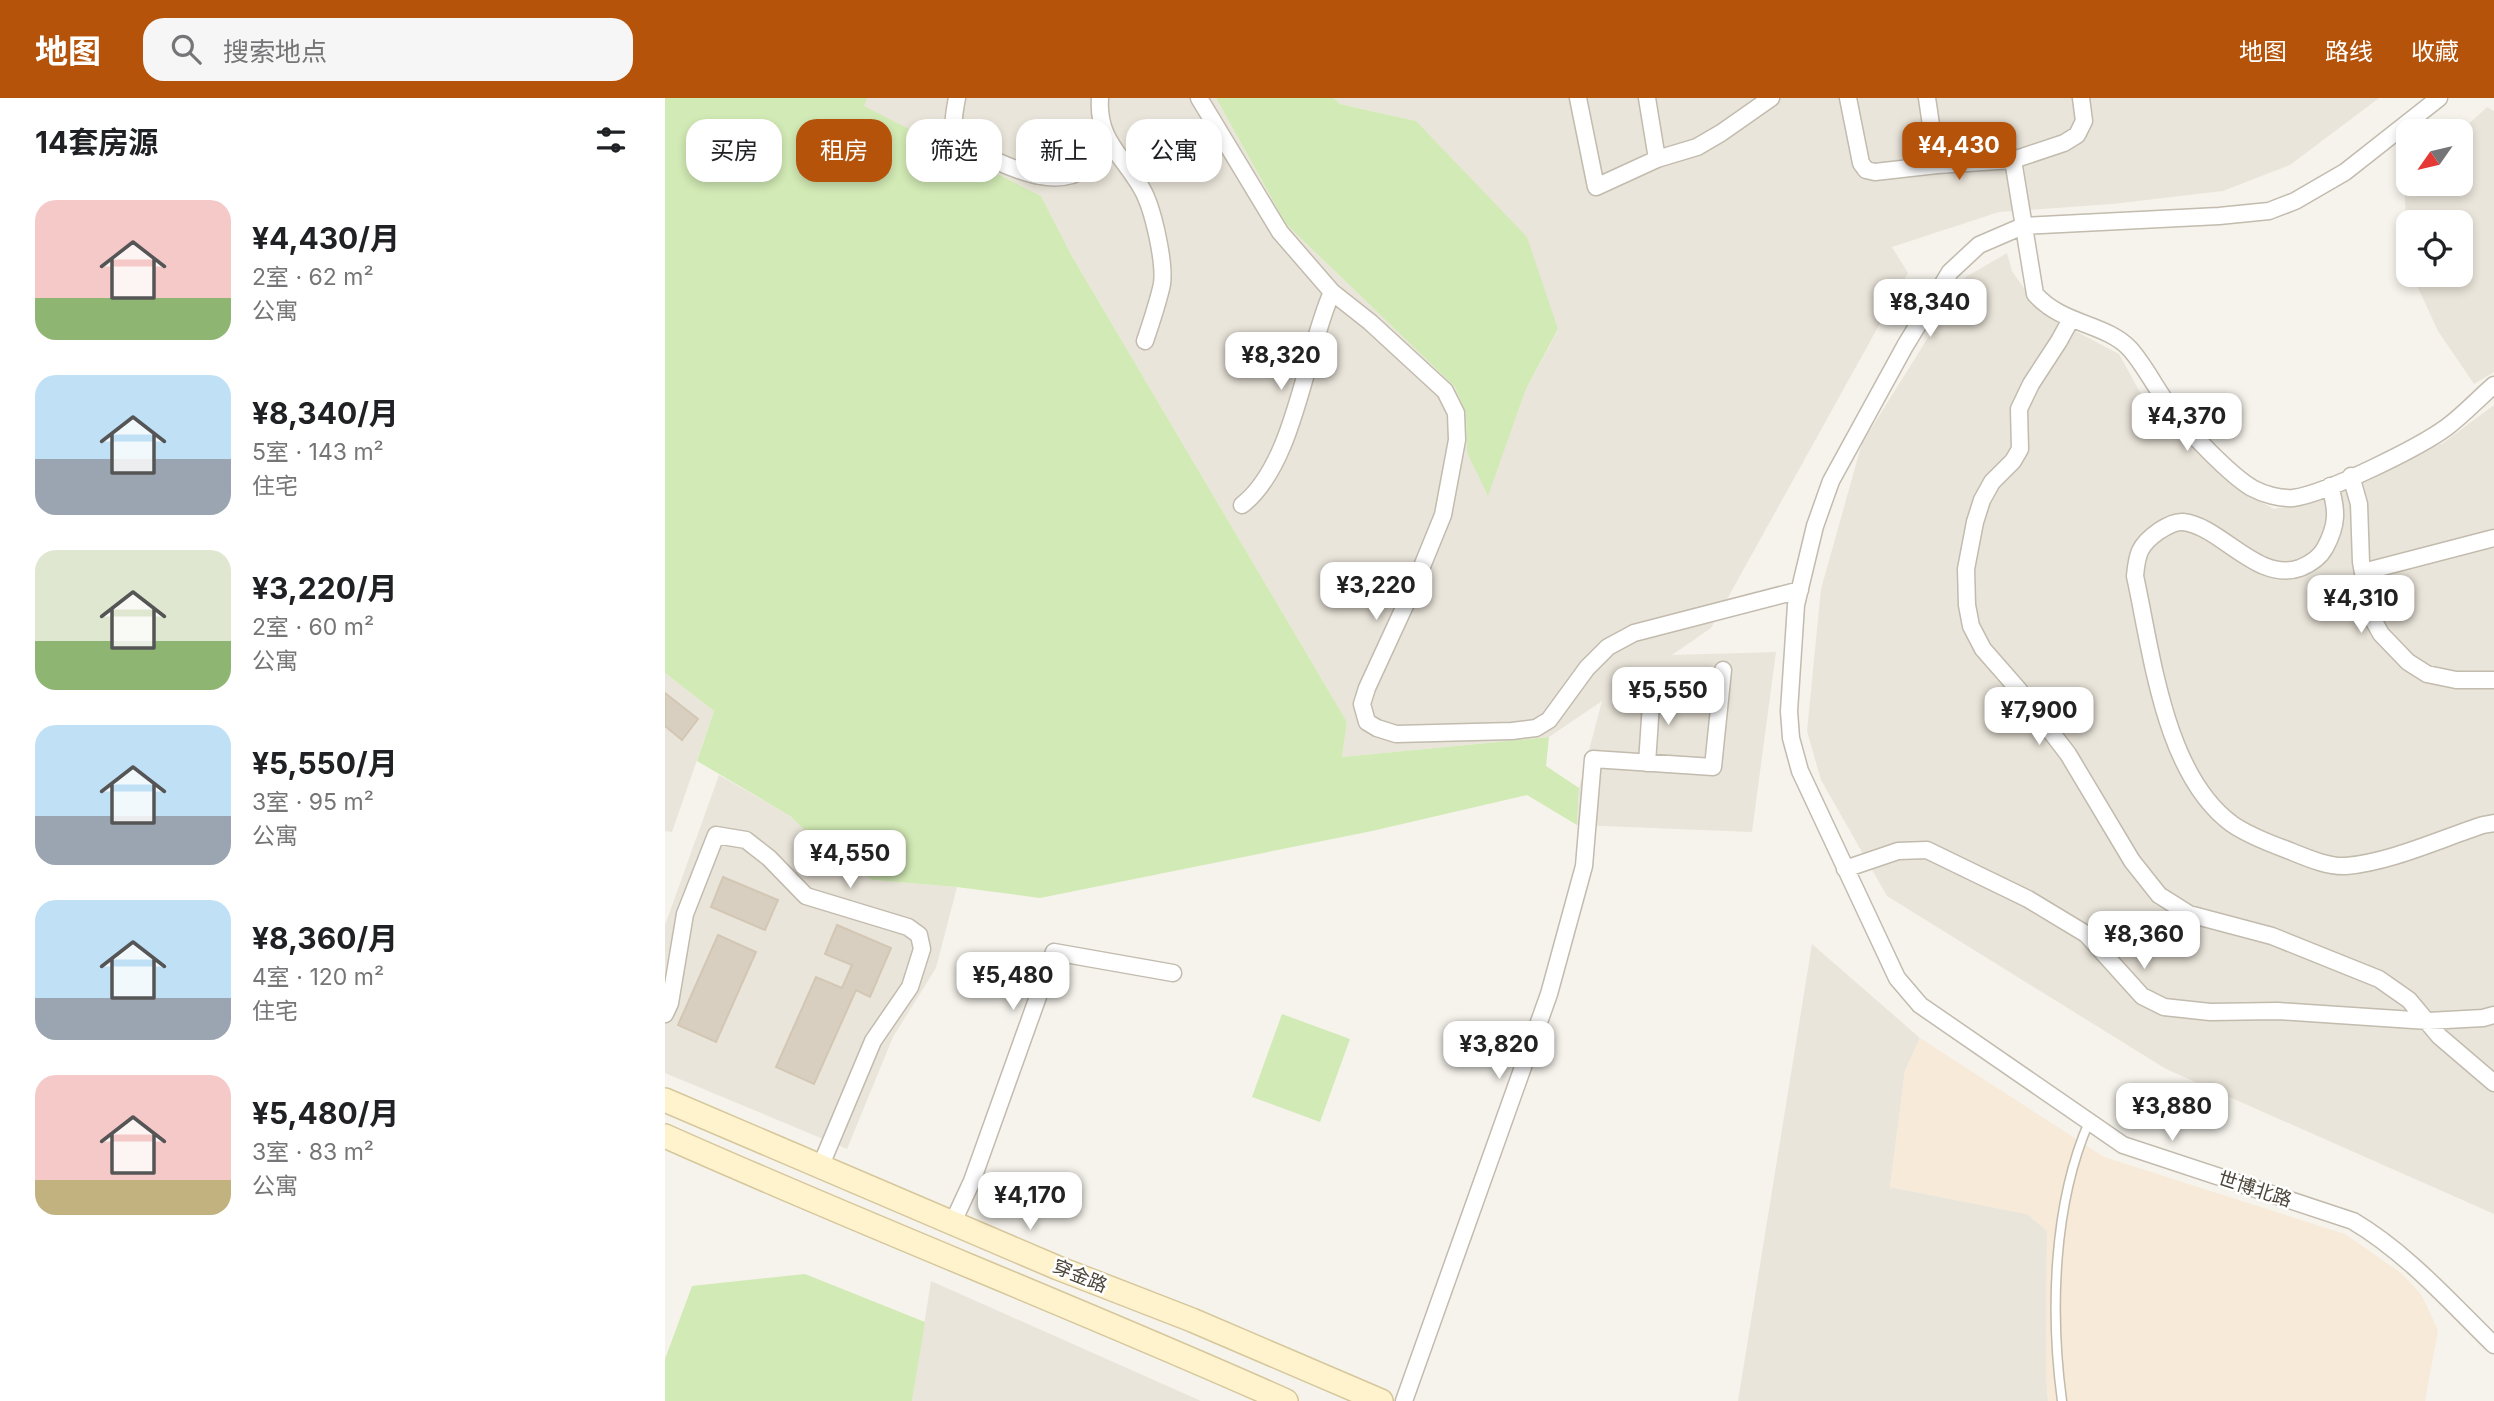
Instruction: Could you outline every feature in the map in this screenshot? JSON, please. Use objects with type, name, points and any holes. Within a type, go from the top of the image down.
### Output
[{"type":"main road","name":"穿金路","points":[[665,1100],[1058,1268],[1192,1320],[1381,1401]]},
{"type":"main road","name":"穿金路","points":[[665,1136],[781,1188],[1178,1353],[1286,1401]]},
{"type":"street","points":[[957,98],[955,132],[959,139],[973,149],[1016,168]]},
{"type":"street","points":[[1100,98],[1100,119]]},
{"type":"street","points":[[1199,98],[1279,232],[1332,292],[1370,322],[1445,391],[1456,413],[1457,440],[1443,516],[1367,688],[1362,704],[1367,722],[1377,729],[1397,734],[1512,732],[1536,728],[1549,720],[1587,668],[1608,647],[1634,633],[1800,590]]},
{"type":"street","points":[[1578,98],[1596,187],[1657,159],[1696,147],[1771,98]]},
{"type":"street","points":[[1647,98],[1657,159]]},
{"type":"street","points":[[1848,98],[1861,163],[1866,170],[1875,172],[2013,160],[2064,144],[2077,135],[2084,121],[2081,98]]},
{"type":"street","points":[[1927,98],[1937,165]]},
{"type":"street","points":[[2023,226],[2269,211],[2295,201],[2345,172],[2439,98]]},
{"type":"street","points":[[1112,146],[1144,191],[1153,214],[1162,266],[1162,282],[1145,341]]},
{"type":"street","points":[[2013,160],[2035,294],[2046,307],[2106,333],[2129,348],[2173,412],[2225,466],[2251,487],[2270,495],[2292,498],[2330,486],[2429,439],[2447,427],[2494,385]]},
{"type":"street","name":"世博北路","points":[[2023,226],[1979,245],[1951,272],[1905,346],[1831,481],[1815,526],[1796,605],[1789,711],[1791,738],[1800,771],[1897,978],[1920,1005],[2123,1145],[2353,1221],[2372,1232],[2409,1262],[2494,1345]]},
{"type":"street","points":[[1242,505],[1254,495],[1280,451],[1294,414],[1323,312],[1332,292]]},
{"type":"street","points":[[2071,319],[2031,384],[2019,409],[2020,449],[2013,461],[1992,482],[1982,500],[1975,522],[1966,569],[1967,605],[1971,626],[1983,649],[2068,754],[2132,861],[2159,895],[2189,914],[2272,936],[2379,979],[2409,1000],[2439,1036],[2494,1083]]},
{"type":"street","points":[[2351,476],[2359,504],[2363,572],[2371,616],[2381,634],[2408,662],[2427,674],[2456,680],[2494,680]]},
{"type":"street","points":[[2330,486],[2337,510],[2324,550],[2308,565],[2292,570],[2266,568],[2199,527],[2182,522],[2167,526],[2149,538],[2137,553],[2135,576],[2143,614],[2169,728],[2183,760],[2204,795],[2231,823],[2258,839],[2313,859],[2342,866],[2372,862],[2494,823]]},
{"type":"street","points":[[2363,572],[2494,538]]},
{"type":"street","points":[[1404,1401],[1549,994],[1584,866],[1593,759],[1713,767],[1723,670]]},
{"type":"street","points":[[1647,762],[1652,689]]},
{"type":"street","points":[[665,1014],[670,1003],[685,914],[716,835],[746,840],[769,858],[806,896],[908,927],[919,935],[922,949],[910,988],[873,1041],[821,1165]]},
{"type":"street","points":[[1845,869],[1898,851],[1927,850],[2028,899],[2086,934],[2142,996],[2164,1007],[2210,1012],[2278,1011],[2428,1021],[2494,1015]]},
{"type":"street","points":[[953,1222],[972,1181],[1054,952],[1173,973]]},
{"type":"lane","points":[[2062,1401],[2057,1366],[2056,1282],[2064,1212],[2078,1147],[2089,1122]]},
{"type":"shaded area","points":[[867,98],[1216,98],[1286,224],[1455,387],[1466,414],[1467,453],[1488,495],[1526,389],[1558,330],[1416,121],[1340,104],[1334,98],[2379,98],[2290,165],[2223,191],[2112,204],[1999,212],[1892,247],[1908,273],[1711,628],[1672,655],[1776,652],[1752,832],[1577,825],[1579,788],[1602,701],[1549,737],[1342,757],[1347,722],[1073,258],[1041,196],[1002,176],[1002,119],[906,119],[906,128],[863,106]]},
{"type":"shaded area","points":[[2487,107],[2494,111],[2494,372],[2474,384],[2438,331],[2418,287],[2473,287],[2473,210],[2406,210],[2405,196],[2473,196],[2473,120]]},
{"type":"shaded area","points":[[2007,253],[2012,271],[2041,313],[2119,354],[2146,403],[2239,490],[2274,509],[2300,504],[2443,443],[2494,405],[2494,1214],[2166,1069],[1887,896],[1821,780],[1807,731],[1821,589],[1862,443],[1966,277]]},
{"type":"shaded area","points":[[665,673],[714,711],[672,832],[665,831]]},
{"type":"shaded area","points":[[719,775],[790,816],[838,863],[873,880],[957,887],[936,968],[893,1037],[847,1149],[665,1073],[665,925]]},
{"type":"shaded area","points":[[1812,944],[1920,1038],[1905,1071],[1890,1187],[2027,1214],[2047,1231],[2048,1401],[1738,1401]]},
{"type":"shaded area","points":[[1920,1038],[2104,1157],[2345,1234],[2401,1273],[2421,1294],[2438,1330],[2425,1401],[2048,1401],[2047,1231],[2027,1214],[1890,1187],[1905,1071]]},
{"type":"shaded area","points":[[931,1281],[1201,1401],[912,1401]]},
{"type":"green space","points":[[665,98],[867,98],[864,106],[890,119],[796,119],[796,182],[892,182],[892,120],[906,127],[906,182],[1002,182],[1002,176],[1041,196],[1073,258],[1347,722],[1342,757],[1549,737],[1546,766],[1579,788],[1577,825],[1527,795],[1372,831],[1040,898],[873,880],[838,863],[790,816],[697,761],[714,711],[665,673]]},
{"type":"green space","points":[[1216,98],[1334,98],[1340,104],[1416,121],[1527,237],[1558,329],[1526,389],[1488,496],[1467,453],[1466,414],[1455,387],[1286,224]]},
{"type":"green space","points":[[1282,1014],[1350,1039],[1320,1122],[1252,1097]]},
{"type":"green space","points":[[805,1274],[925,1322],[912,1401],[665,1401],[665,1359],[692,1286]]},
{"type":"building","points":[[665,693],[698,719],[682,740],[665,726]]},
{"type":"building","points":[[723,877],[778,900],[765,930],[711,907]]},
{"type":"building","points":[[837,925],[891,948],[870,997],[856,990],[814,1084],[776,1067],[816,977],[842,988],[852,965],[825,954]]},
{"type":"building","points":[[718,935],[756,952],[716,1042],[678,1025]]}]
